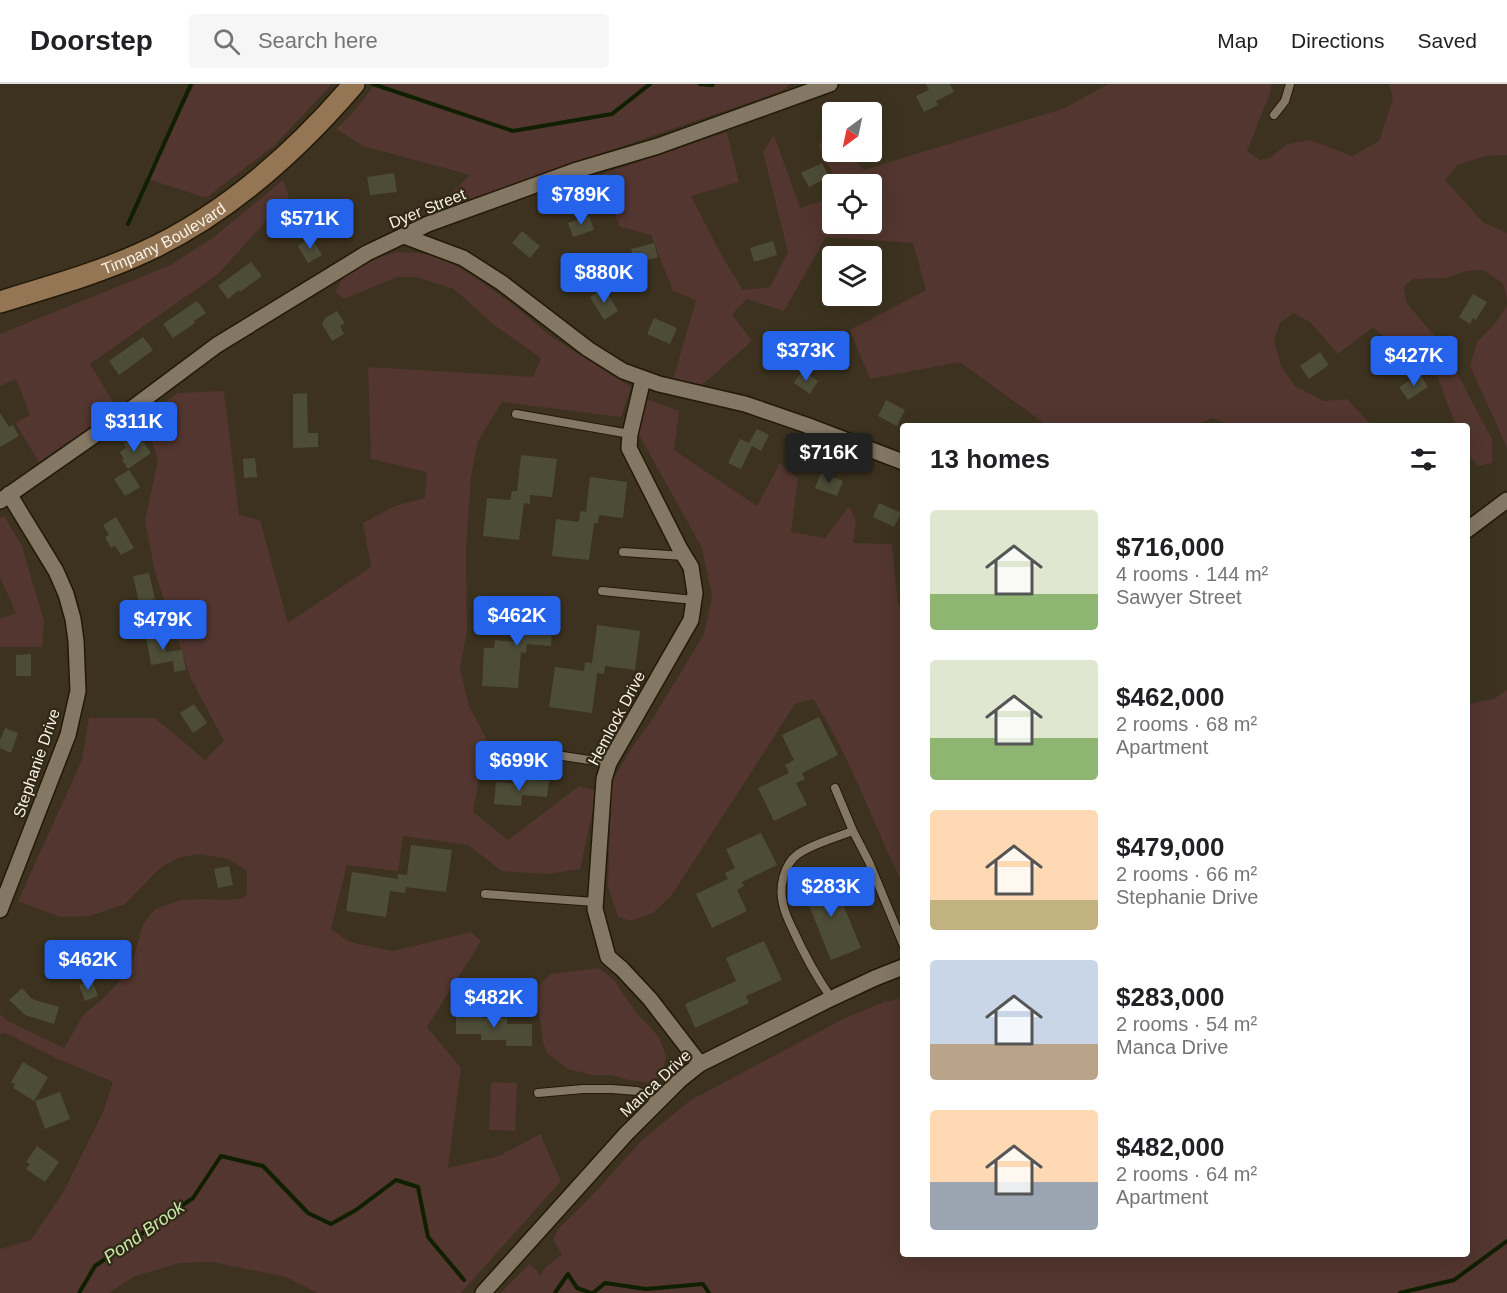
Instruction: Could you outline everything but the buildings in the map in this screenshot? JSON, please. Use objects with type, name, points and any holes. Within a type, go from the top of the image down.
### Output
[{"type":"main road","name":"Timpany Boulevard","points":[[0,302],[76,279],[124,261],[192,226],[236,197],[276,165],[318,125],[354,84]]},
{"type":"street","name":"Dyer Street","points":[[4,497],[119,418],[217,345],[367,253],[428,224],[574,171],[658,146],[820,86]]},
{"type":"street","points":[[404,236],[463,258],[502,283],[604,360],[623,371],[680,390],[745,404],[900,461]]},
{"type":"street","name":"Hemlock Drive","points":[[643,379],[630,434],[629,448],[691,567],[695,593],[691,620],[687,629],[654,682],[609,763],[604,779],[595,909],[608,957],[650,999],[700,1064]]},
{"type":"street","name":"Stephanie Drive","points":[[0,910],[64,743],[78,691],[76,640],[66,594],[56,571],[4,497]]},
{"type":"street","points":[[1470,528],[1507,500]]},
{"type":"street","name":"Manca Drive","points":[[483,1293],[626,1134],[680,1080],[700,1064],[831,998],[900,968]]},
{"type":"lane","points":[[1274,115],[1285,101],[1290,84]]},
{"type":"lane","points":[[516,414],[630,434]]},
{"type":"lane","points":[[623,552],[684,556]]},
{"type":"lane","points":[[602,591],[694,600]]},
{"type":"lane","points":[[510,748],[609,763]]},
{"type":"lane","points":[[835,788],[900,937]]},
{"type":"lane","points":[[831,998],[814,972],[795,934],[782,903],[782,887],[788,866],[798,854],[853,831]]},
{"type":"lane","points":[[485,894],[595,902]]},
{"type":"lane","points":[[538,1093],[612,1089],[638,1091],[660,1101]]},
{"type":"shaded area","points":[[195,84],[332,84],[274,146],[206,198],[145,178]]},
{"type":"shaded area","points":[[375,84],[790,84],[782,91],[433,212],[470,175],[363,146],[336,129],[351,115]]},
{"type":"shaded area","points":[[1108,84],[1272,84],[1247,151],[1260,160],[1270,158],[1287,144],[1310,140],[1352,156],[1379,141],[1393,99],[1389,84],[1507,84],[1507,155],[1486,156],[1458,165],[1445,180],[1483,222],[1507,233],[1507,302],[1503,283],[1483,270],[1466,271],[1447,278],[1414,279],[1404,286],[1406,302],[1442,345],[1492,439],[1492,463],[1478,466],[1470,457],[1470,423],[1455,423],[1437,376],[1407,357],[1373,327],[1338,354],[1310,322],[1293,313],[1280,323],[1274,341],[1282,368],[1295,386],[1324,401],[1347,399],[1369,423],[1225,423],[1213,418],[1200,423],[1044,423],[960,362],[870,379],[850,330],[926,290],[913,243],[826,237],[784,311],[747,299],[732,314],[752,341],[702,385],[673,380],[696,300],[673,291],[651,235],[620,227],[600,175],[727,132],[739,182],[691,196],[722,256],[743,290],[770,287],[788,252],[763,152],[774,135],[800,208],[822,201],[822,234],[882,234],[882,174],[833,174],[827,162],[856,162],[864,170],[1065,108]]},
{"type":"shaded area","points":[[283,180],[289,196],[218,274],[90,364],[117,408],[39,462],[15,423],[30,415],[16,379],[0,386],[0,334],[171,265],[214,237]]},
{"type":"shaded area","points":[[395,252],[442,257],[515,306],[550,336],[631,387],[621,417],[502,402],[478,441],[471,477],[466,547],[467,632],[460,668],[469,706],[486,738],[473,812],[508,840],[579,786],[597,791],[580,869],[549,874],[502,871],[468,845],[403,836],[398,871],[347,865],[331,929],[350,942],[393,951],[471,932],[481,941],[427,1027],[461,1068],[448,1168],[499,1156],[540,1134],[561,1181],[461,1293],[317,1293],[286,1277],[212,1262],[180,1263],[135,1276],[109,1293],[0,1293],[0,1249],[31,1240],[64,1191],[103,1112],[113,1082],[5,1033],[0,1034],[0,1014],[6,1020],[64,1048],[84,1014],[105,997],[124,976],[134,956],[143,924],[155,909],[181,900],[224,900],[244,898],[247,894],[247,871],[229,859],[199,854],[178,858],[160,868],[125,904],[89,916],[60,917],[18,901],[82,760],[89,718],[155,718],[205,760],[224,741],[191,679],[155,573],[145,521],[158,459],[143,417],[178,393],[224,391],[239,515],[260,520],[288,623],[371,567],[363,523],[395,506],[425,498],[427,472],[371,459],[368,367],[533,377],[541,358],[494,325],[454,289],[416,277],[397,277],[344,299],[335,292],[344,276],[370,261]]},
{"type":"shaded area","points":[[1507,305],[1507,448],[1470,366],[1477,342],[1497,321]]},
{"type":"shaded area","points":[[646,399],[679,411],[674,450],[757,506],[780,463],[798,479],[791,532],[825,538],[849,506],[856,520],[853,543],[892,544],[898,605],[900,605],[900,878],[839,744],[813,699],[795,704],[672,895],[653,913],[631,921],[618,917],[608,886],[611,783],[704,634],[712,596],[702,548],[638,433]]},
{"type":"shaded area","points":[[4,516],[22,546],[44,621],[42,647],[0,647],[0,619],[16,613],[0,577],[0,518]]},
{"type":"shaded area","points":[[1507,690],[1507,1293],[501,1293],[529,1264],[537,1270],[540,1277],[545,1268],[562,1254],[553,1240],[559,1228],[643,1139],[691,1100],[843,1019],[884,1002],[900,999],[900,1257],[1470,1257],[1470,703],[1494,699]]},
{"type":"shaded area","points":[[599,968],[614,980],[635,1011],[659,1037],[666,1056],[663,1071],[652,1083],[611,1075],[591,1075],[568,1069],[547,1053],[543,1042],[536,989],[550,974]]},
{"type":"shaded area","points":[[491,1082],[517,1083],[515,1131],[489,1130]]},
{"type":"waterway","points":[[128,224],[191,84]]},
{"type":"waterway","points":[[373,84],[513,131],[612,114],[650,84]]},
{"type":"waterway","points":[[700,84],[713,84]]},
{"type":"waterway","name":"Pond Brook","points":[[79,1293],[95,1266],[193,1198],[221,1156],[263,1166],[308,1213],[331,1224],[356,1210],[396,1180],[418,1187],[428,1237],[464,1280]]},
{"type":"waterway","name":"Pond Brook","points":[[1400,1293],[1454,1280],[1507,1241]]},
{"type":"waterway","name":"Pond Brook","points":[[555,1293],[568,1274],[577,1288],[591,1293]]},
{"type":"waterway","name":"Pond Brook","points":[[593,1293],[605,1283],[646,1289],[703,1284],[709,1293]]}]
